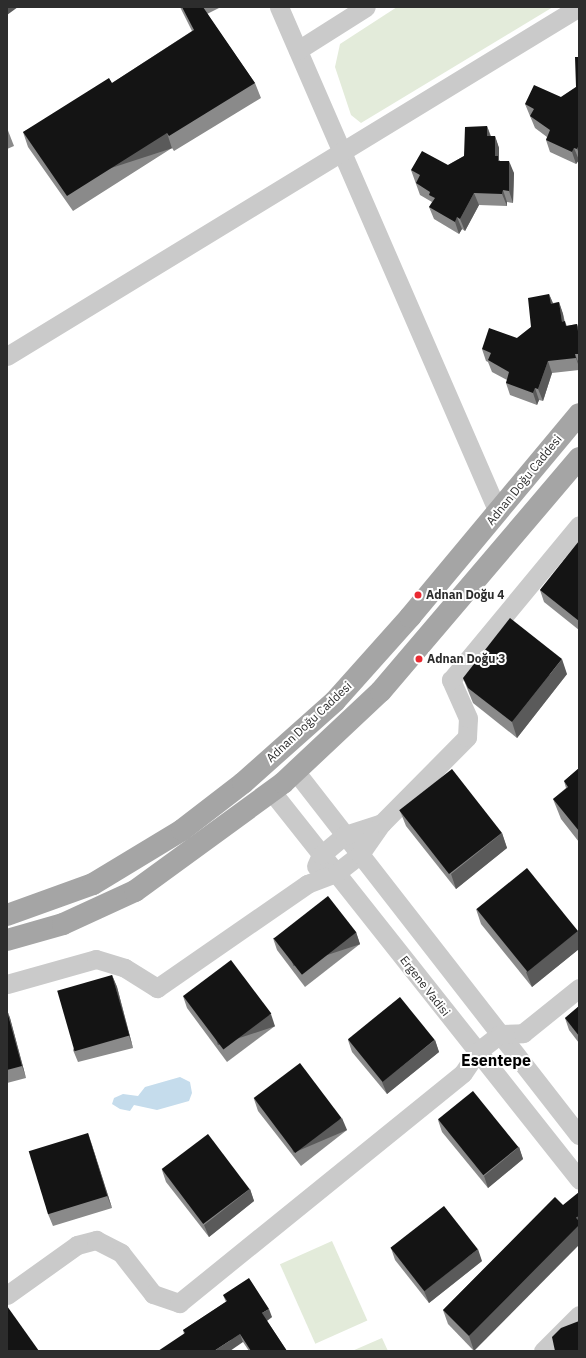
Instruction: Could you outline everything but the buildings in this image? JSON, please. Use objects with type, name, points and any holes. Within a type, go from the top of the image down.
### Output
[{"type":"main road","name":"Adnan Doğu Caddesi","points":[[7,915],[93,884],[182,830],[243,783],[335,701],[498,512],[579,414]]},
{"type":"main road","points":[[7,940],[63,924],[135,891],[272,792],[296,772],[381,691],[579,458]]},
{"type":"street","points":[[279,7],[498,512]]},
{"type":"street","points":[[298,50],[366,7]]},
{"type":"street","points":[[7,356],[579,7]]},
{"type":"street","points":[[7,984],[96,959],[125,968],[157,988],[307,884],[336,874],[360,854],[382,823],[467,737],[468,718],[451,680],[579,525]]},
{"type":"street","points":[[296,772],[579,1135]]},
{"type":"street","name":"Ergene Vadisi","points":[[272,792],[579,1180]]},
{"type":"street","points":[[307,884],[321,855],[345,835],[382,823]]},
{"type":"street","points":[[463,1073],[493,1071],[515,1053],[523,1033],[579,988]]},
{"type":"street","points":[[7,1295],[77,1245],[96,1240],[121,1253],[153,1294],[179,1303],[463,1073],[477,1052],[500,1034],[523,1033]]},
{"type":"street","points":[[543,1351],[579,1315]]},
{"type":"green space","points":[[397,7],[553,7],[361,123],[351,115],[335,67],[340,44]]},
{"type":"green space","points":[[332,1241],[367,1320],[315,1344],[280,1264]]},
{"type":"green space","points":[[382,1338],[388,1351],[352,1351]]},
{"type":"water","points":[[180,1077],[190,1082],[192,1093],[189,1101],[157,1110],[134,1105],[130,1111],[120,1109],[112,1104],[114,1098],[123,1094],[138,1096],[145,1087]]},
{"type":"place","name":"Adnan Doğu 4","points":[[418,595]]},
{"type":"place","name":"Adnan Doğu 3","points":[[419,659]]},
{"type":"district","name":"Esentepe","points":[[496,1060]]}]
